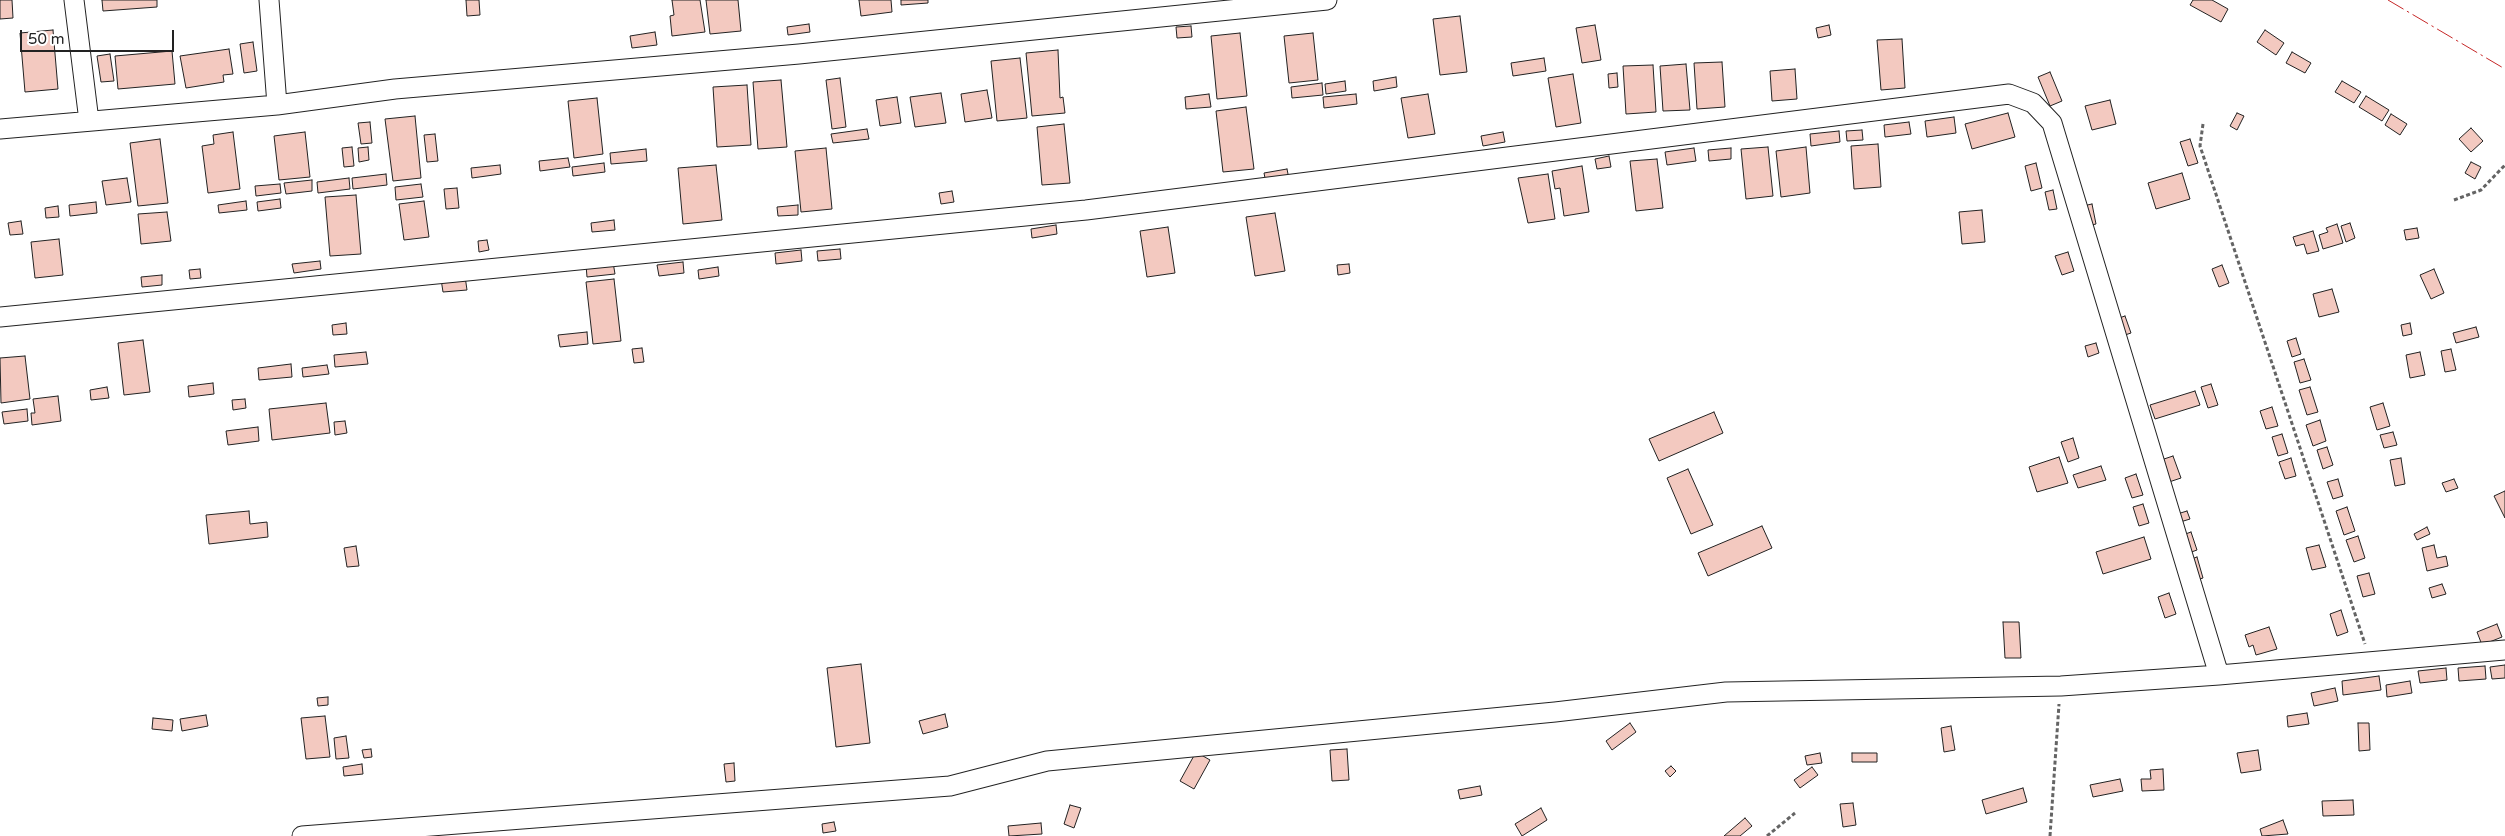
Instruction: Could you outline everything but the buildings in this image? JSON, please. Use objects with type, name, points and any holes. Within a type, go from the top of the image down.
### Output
[{"type":"street","points":[[74,0],[89,121]]},
{"type":"street","points":[[269,0],[277,105]]},
{"type":"street","points":[[0,129],[277,105],[395,89],[809,53],[1328,0]]},
{"type":"street","points":[[0,317],[1086,210],[2009,94],[2032,103],[2052,123],[2219,676]]},
{"type":"street","points":[[302,836],[950,786],[1047,761],[1555,712],[1726,692],[2061,686],[2219,676],[2505,650]]},
{"type":"path","points":[[2203,124],[2200,146],[2370,661]]},
{"type":"path","points":[[2454,200],[2481,190],[2505,166]]},
{"type":"path","points":[[2050,836],[2061,686]]},
{"type":"path","points":[[1767,836],[1795,813]]},
{"type":"power","points":[[2388,0],[2505,69]]}]
